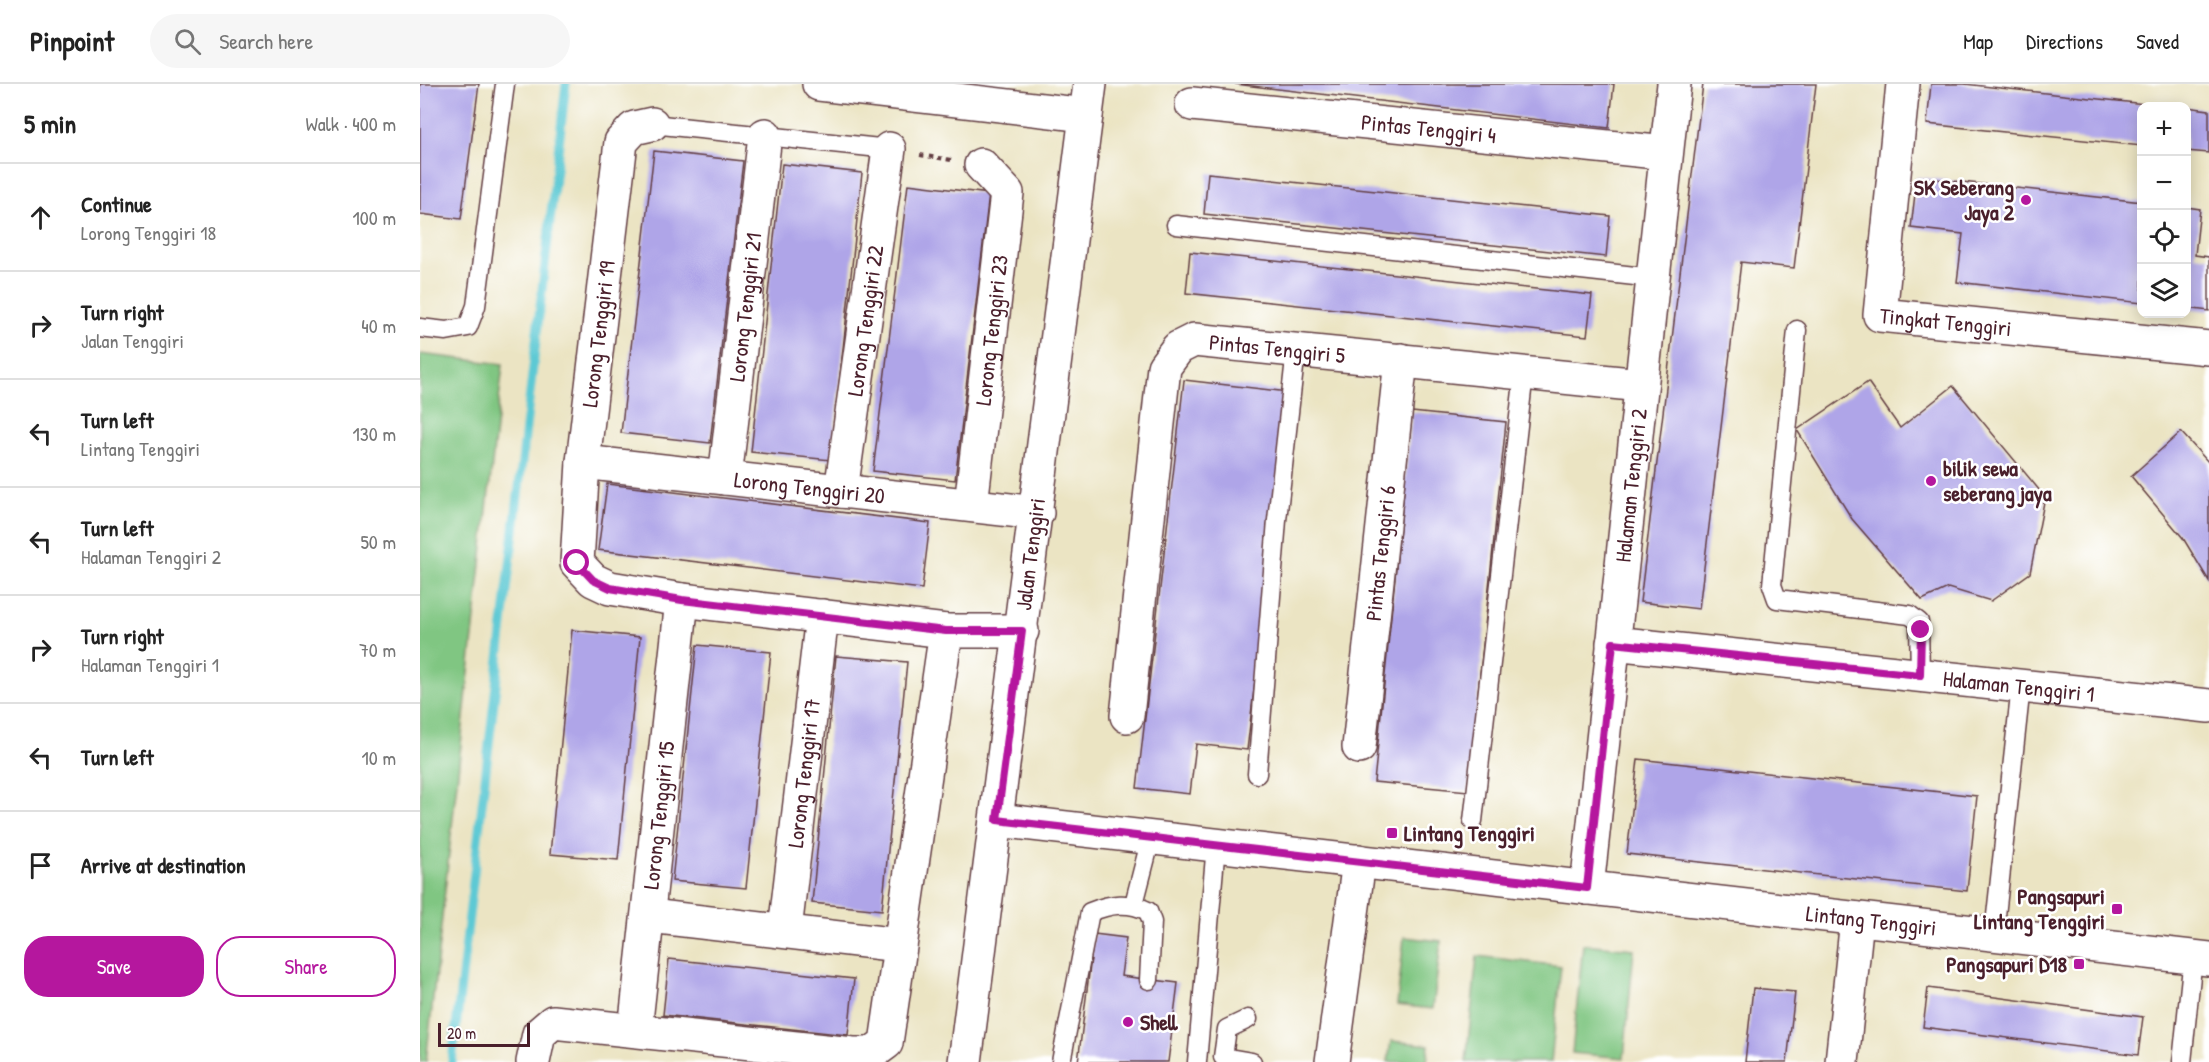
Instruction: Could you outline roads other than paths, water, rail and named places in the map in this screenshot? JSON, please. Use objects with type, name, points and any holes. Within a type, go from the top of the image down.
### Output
[{"type":"street","points":[[819,84],[1088,99]]},
{"type":"street","name":"Halaman Tenggiri 2","points":[[1587,888],[1674,84]]},
{"type":"street","name":"Tingkat Tenggiri","points":[[1903,84],[1880,315],[2209,348]]},
{"type":"street","name":"Jalan Tenggiri","points":[[965,1062],[1022,631],[1088,99]]},
{"type":"street","name":"Pintas Tenggiri 4","points":[[1192,104],[1666,153]]},
{"type":"street","name":"Lorong Tenggiri 19","points":[[652,124],[634,128],[621,142],[583,462],[577,563],[593,580],[610,588],[682,600]]},
{"type":"street","name":"Lorong Tenggiri 21","points":[[725,478],[765,135]]},
{"type":"street","name":"Lorong Tenggiri 22","points":[[841,491],[889,149]]},
{"type":"street","name":"Lorong Tenggiri 23","points":[[971,505],[1007,193],[981,165]]},
{"type":"street","name":"Pintas Tenggiri 5","points":[[1127,716],[1164,368],[1178,348],[1194,340],[1641,385]]},
{"type":"street","name":"Pintas Tenggiri 6","points":[[1359,747],[1401,360]]},
{"type":"street","name":"Lorong Tenggiri 20","points":[[583,462],[1037,513]]},
{"type":"street","points":[[682,600],[946,631],[1022,631]]},
{"type":"street","name":"Lorong Tenggiri 15","points":[[635,1030],[650,916],[682,600]]},
{"type":"street","name":"Lorong Tenggiri 17","points":[[785,930],[822,616]]},
{"type":"street","points":[[532,1062],[539,1034],[553,1022],[853,1054],[871,1054],[885,1043],[946,631]]},
{"type":"street","name":"Halaman Tenggiri 1","points":[[1613,643],[2209,706]]},
{"type":"street","name":"Lintang Tenggiri","points":[[997,820],[2201,958]]},
{"type":"street","points":[[1332,1062],[1359,861]]},
{"type":"street","points":[[650,916],[899,945]]},
{"type":"street","points":[[1842,1062],[1857,919]]},
{"type":"lane","points":[[420,328],[446,331],[468,327],[476,306],[505,84]]},
{"type":"lane","points":[[652,124],[889,149]]},
{"type":"lane","points":[[1176,225],[1653,278]]},
{"type":"lane","points":[[1797,330],[1772,585],[1777,599],[1910,615],[1919,622],[1921,630],[1920,675]]},
{"type":"lane","points":[[1257,774],[1277,519],[1296,350]]},
{"type":"lane","points":[[1473,821],[1524,373]]},
{"type":"lane","points":[[1994,934],[2021,686]]},
{"type":"lane","points":[[1134,904],[1151,838]]},
{"type":"lane","points":[[1197,1062],[1216,845]]},
{"type":"lane","points":[[1060,1062],[1089,912],[1107,905],[1134,904],[1148,911],[1152,922],[1149,980]]},
{"type":"lane","points":[[2182,1062],[2201,958]]},
{"type":"lane","points":[[1248,1019],[1227,1029],[1223,1058],[1252,1062]]},
{"type":"waterway","points":[[452,1062],[566,84]]},
{"type":"place","name":"SK Seberang Jaya 2","points":[[2026,200]]},
{"type":"place","name":"bilik sewa seberang jaya","points":[[1931,481]]},
{"type":"place","name":"Lintang Tenggiri","points":[[1392,833]]},
{"type":"place","name":"Pangsapuri Lintang Tenggiri","points":[[2117,909]]},
{"type":"place","name":"Pangsapuri D18","points":[[2079,964]]},
{"type":"place","name":"Shell","points":[[1128,1022]]}]
